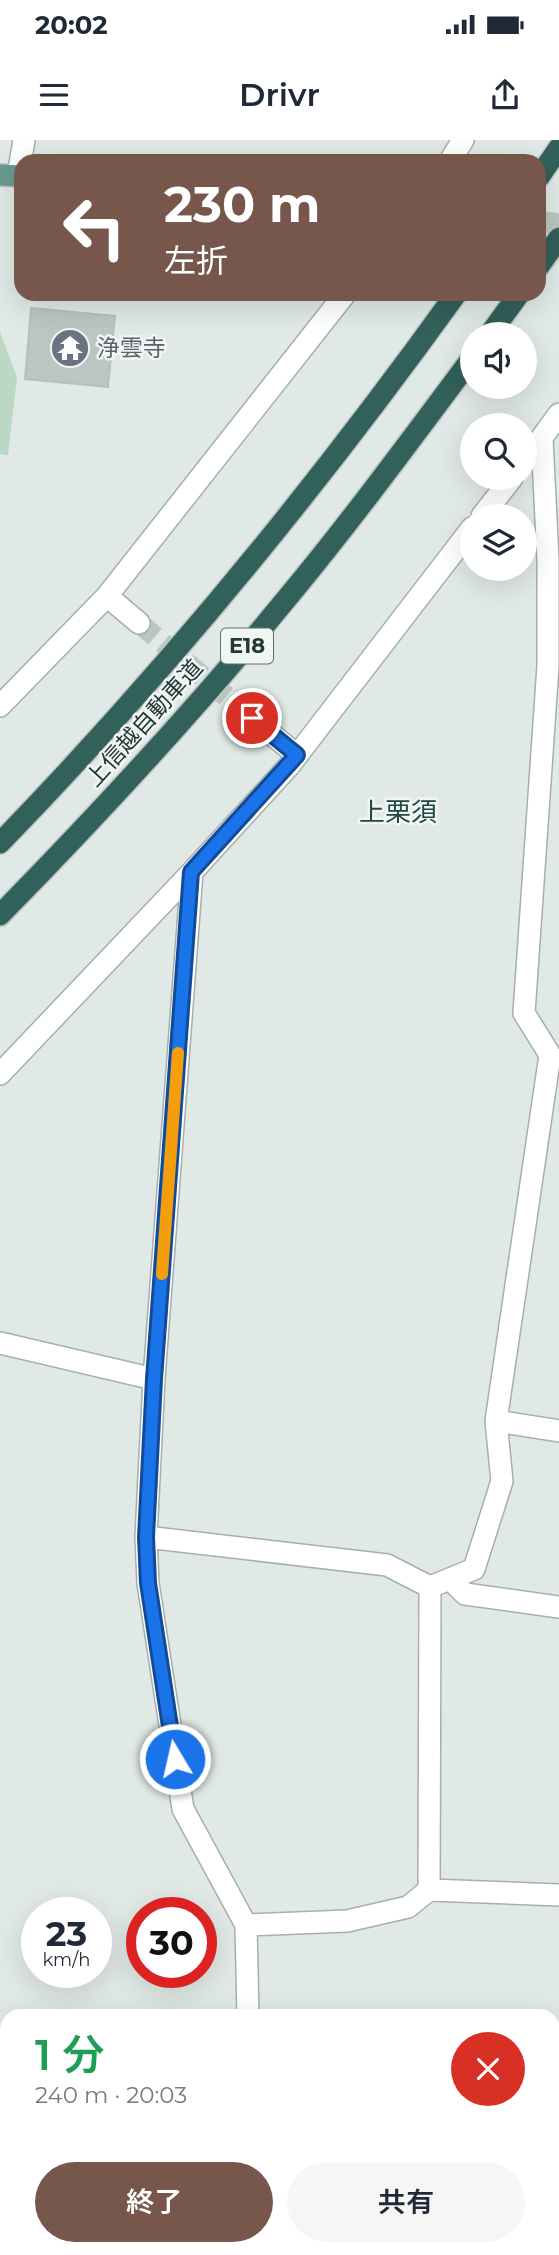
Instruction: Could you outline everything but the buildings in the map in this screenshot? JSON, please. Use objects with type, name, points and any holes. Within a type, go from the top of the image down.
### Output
[{"type":"highway","points":[[546,167],[559,148]]},
{"type":"highway","points":[[546,256],[559,238]]},
{"type":"highway","name":"上信越自動車道","points":[[0,843],[141,691],[246,567],[346,441],[451,301]]},
{"type":"highway","points":[[499,322],[514,301]]},
{"type":"highway","name":"上信越自動車道","points":[[0,915],[144,764],[279,607],[460,374]]},
{"type":"street","points":[[0,706],[107,596],[339,301]]},
{"type":"street","points":[[537,445],[559,414]]},
{"type":"street","points":[[440,1583],[474,1569],[502,1481],[496,1421],[550,1055],[524,1013],[548,666],[548,560],[542,439]]},
{"type":"street","points":[[491,504],[503,490]]},
{"type":"street","points":[[0,1074],[191,872],[297,755],[460,544]]},
{"type":"street","points":[[107,596],[139,623]]},
{"type":"street","points":[[252,718],[297,755]]},
{"type":"street","points":[[191,872],[154,1379],[146,1537],[148,1583],[183,1809],[246,1925],[248,2009]]},
{"type":"street","points":[[0,1343],[154,1379]]},
{"type":"street","points":[[496,1421],[559,1431]]},
{"type":"street","points":[[146,1537],[387,1565],[465,1594],[559,1607]]},
{"type":"street","points":[[429,1890],[440,1583]]},
{"type":"street","points":[[246,1925],[347,1921],[408,1907],[429,1890],[559,1895]]},
{"type":"green space","points":[[0,332],[17,377],[8,455],[0,454]]},
{"type":"tunnel","points":[[546,222],[559,224]]},
{"type":"tunnel","points":[[139,623],[252,718]]},
{"type":"slow traffic","points":[[162,1274],[178,1053]]},
{"type":"place","name":"浄雲寺","points":[[70,348]]},
{"type":"district","name":"上栗須","points":[[398,812]]},
{"type":"route","points":[[175,1759],[148,1583],[146,1537],[154,1379],[191,872],[297,755],[252,718]]}]
